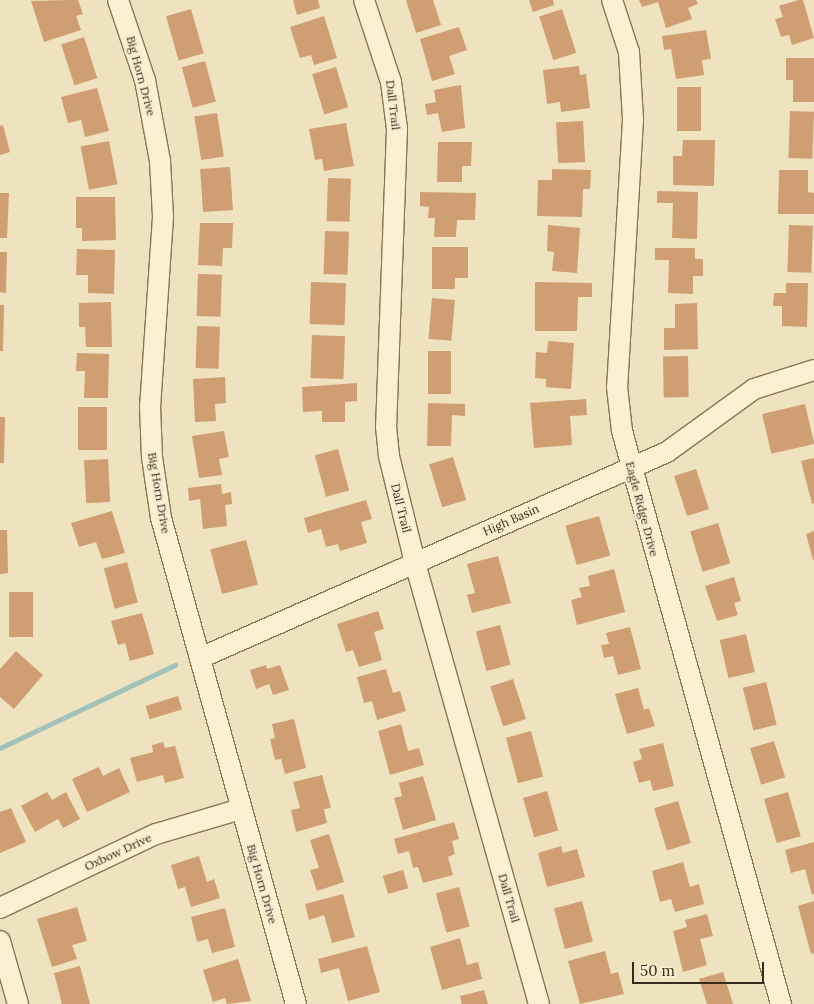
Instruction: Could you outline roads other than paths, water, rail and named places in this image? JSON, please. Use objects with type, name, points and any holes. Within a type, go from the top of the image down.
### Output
[{"type":"street","name":"Big Horn Drive","points":[[118,0],[144,80],[160,161],[163,217],[150,406],[152,457],[161,518],[296,1004]]},
{"type":"street","name":"Dall Trail","points":[[364,0],[391,82],[395,109],[386,427],[394,480],[415,563],[539,1004]]},
{"type":"street","name":"Eagle Ridge Drive","points":[[612,0],[629,52],[633,120],[616,387],[629,467],[780,1004]]},
{"type":"street","name":"High Basin","points":[[200,658],[682,443],[754,389],[814,370]]},
{"type":"street","name":"Oxbow Drive","points":[[0,908],[156,834],[241,809]]},
{"type":"street","points":[[0,941],[18,1004]]},
{"type":"waterway","points":[[0,748],[175,665]]}]
